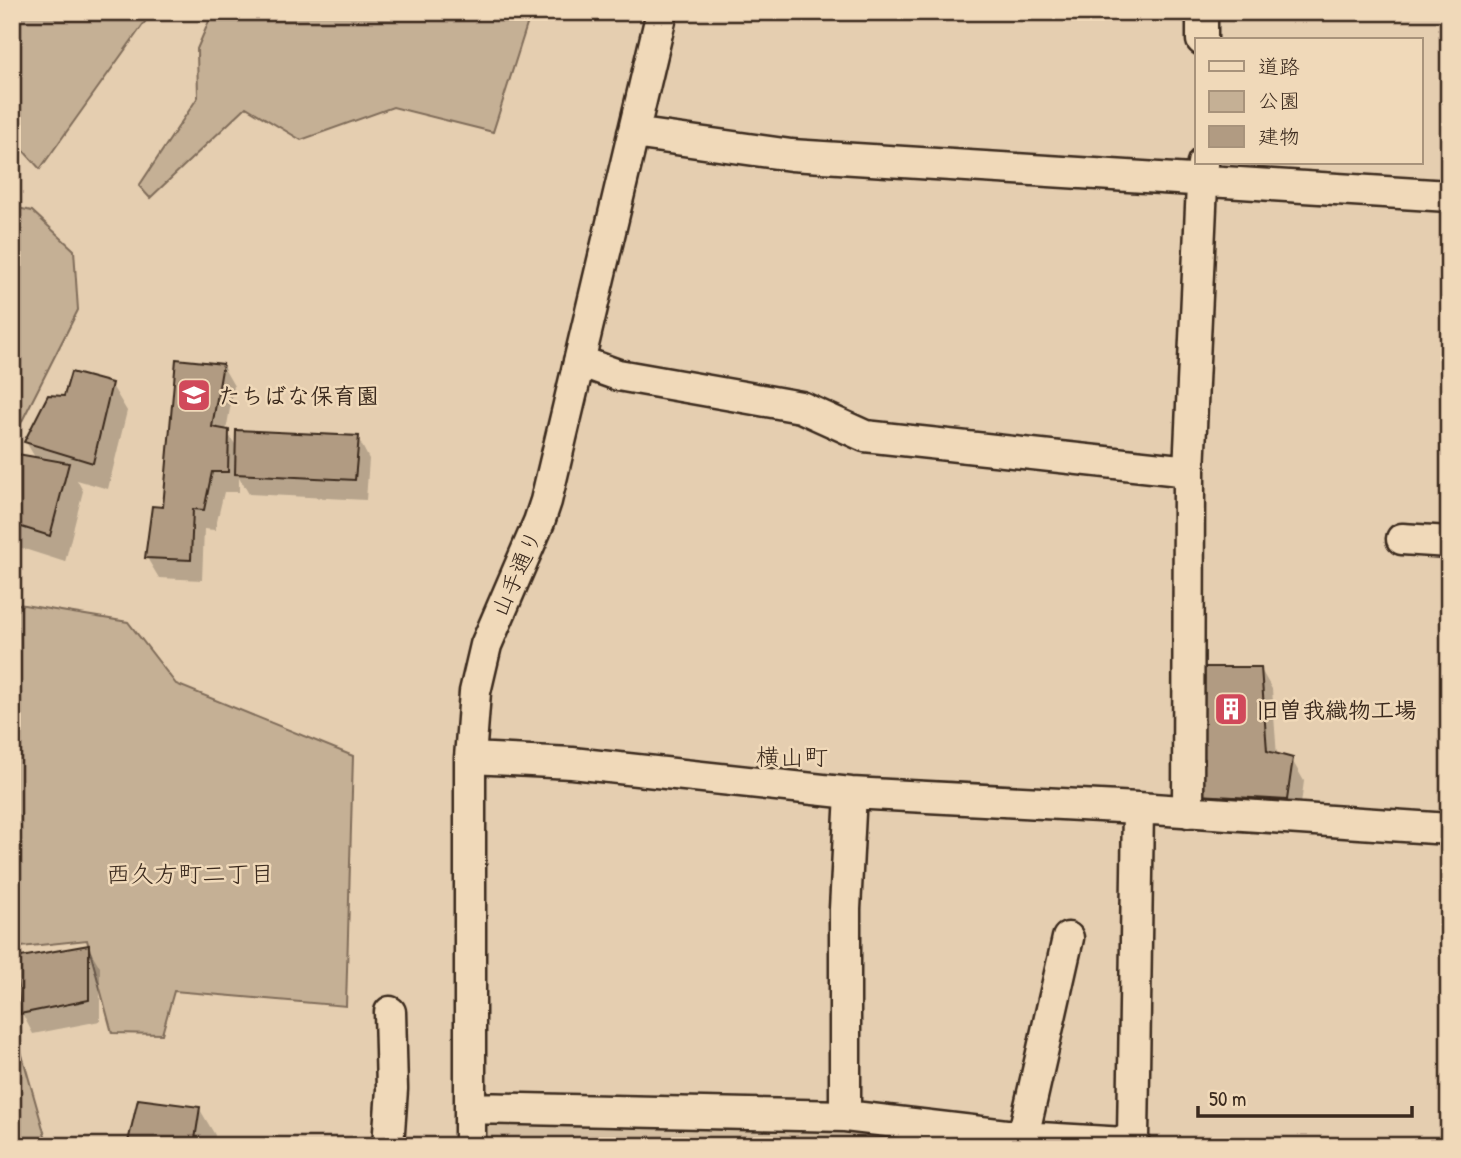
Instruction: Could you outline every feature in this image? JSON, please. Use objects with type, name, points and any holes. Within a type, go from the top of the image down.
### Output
[{"type":"street","name":"山手通り","points":[[470,1146],[470,758],[479,669],[500,608],[539,522],[662,12]]},
{"type":"street","points":[[1202,12],[1202,38]]},
{"type":"street","points":[[633,133],[790,155],[1203,171],[1449,196]]},
{"type":"street","points":[[1188,812],[1189,471],[1203,171]]},
{"type":"street","points":[[579,361],[618,375],[801,407],[865,436],[1189,471]]},
{"type":"street","points":[[1402,539],[1449,542]]},
{"type":"street","points":[[470,758],[572,763],[851,793],[1138,808],[1449,829]]},
{"type":"street","points":[[845,1116],[845,909],[851,793]]},
{"type":"street","points":[[471,1108],[845,1116],[1023,1141],[1125,1143],[1133,1138],[1138,808]]},
{"type":"street","points":[[1023,1141],[1068,938]]},
{"type":"street","points":[[388,1146],[392,1089],[390,1012]]},
{"type":"shaded area","points":[[483,1120],[851,1126],[981,1146],[480,1146]]},
{"type":"green space","points":[[12,12],[152,12],[40,169],[12,138]]},
{"type":"green space","points":[[213,12],[531,12],[493,132],[393,107],[301,140],[246,107],[150,198],[139,186],[198,97],[197,49]]},
{"type":"green space","points":[[12,207],[32,211],[74,250],[78,310],[21,423],[12,428]]},
{"type":"green space","points":[[12,603],[128,622],[176,684],[353,756],[346,1006],[174,991],[162,1034],[112,1033],[87,940],[12,948]]},
{"type":"green space","points":[[12,1020],[48,1146],[12,1146]]},
{"type":"building","points":[[176,359],[223,364],[212,427],[229,430],[228,472],[212,472],[204,510],[193,509],[191,560],[145,558],[152,506],[163,507]]},
{"type":"building","points":[[71,372],[112,383],[93,463],[24,442],[48,395],[64,396]]},
{"type":"building","points":[[236,430],[359,436],[355,480],[235,474]]},
{"type":"building","points":[[12,453],[69,463],[50,536],[12,524]]},
{"type":"building","name":"旧曽我織物工場","points":[[1197,667],[1261,667],[1267,751],[1293,758],[1287,800],[1197,795]]},
{"type":"building","points":[[89,945],[89,1000],[20,1014],[15,958]]},
{"type":"building","points":[[138,1099],[200,1107],[194,1146],[127,1146]]},
{"type":"place","name":"たちばな保育園","points":[[194,395]]},
{"type":"place","name":"旧曽我織物工場","points":[[1231,709]]},
{"type":"district","name":"横山町","points":[[792,756]]},
{"type":"district","name":"西久方町二丁目","points":[[190,873]]}]
